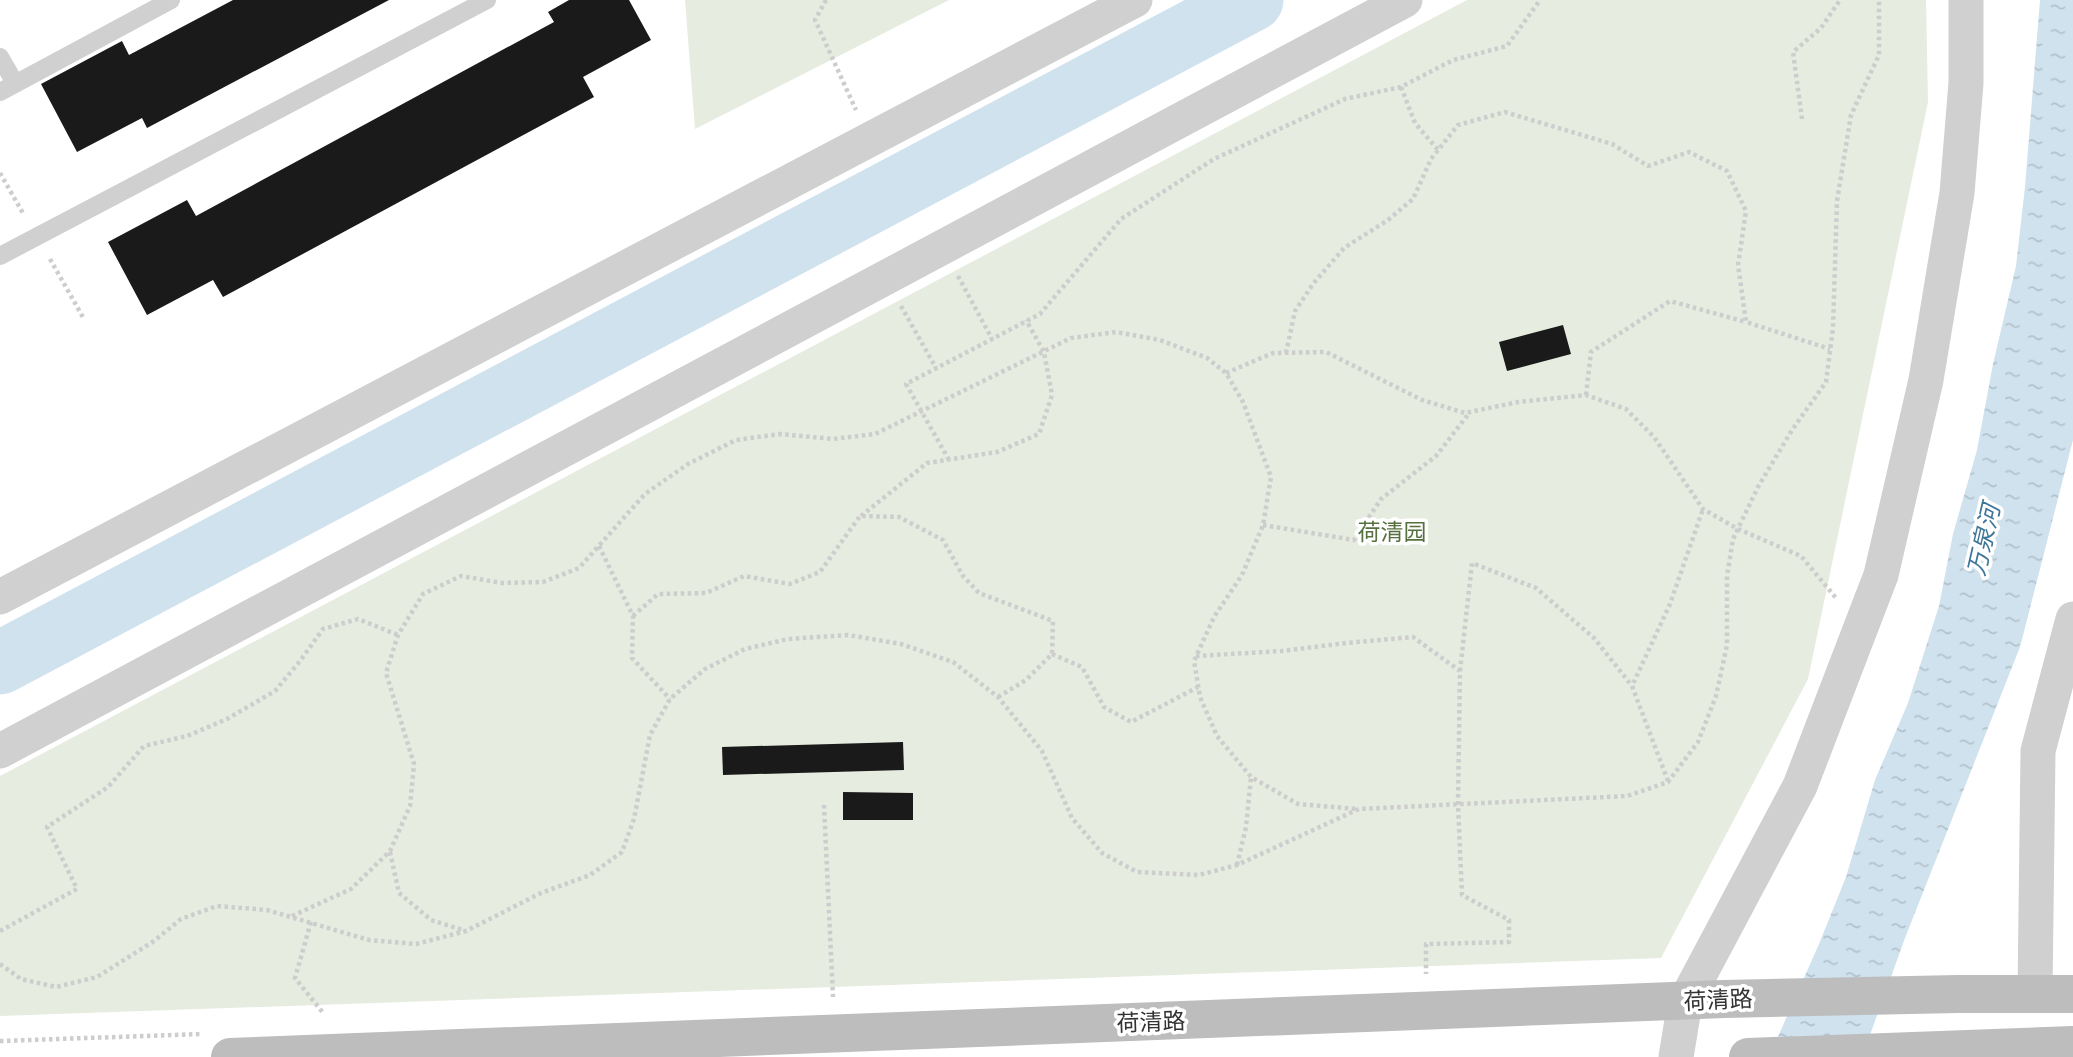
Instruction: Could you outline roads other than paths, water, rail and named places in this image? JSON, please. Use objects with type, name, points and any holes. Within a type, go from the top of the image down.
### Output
[{"type":"main road","name":"荷清路","points":[[230,1057],[1724,999],[2073,994]]},
{"type":"main road","points":[[1748,1057],[2073,1045]]},
{"type":"street","points":[[0,597],[1135,0]]},
{"type":"street","points":[[0,751],[1405,0]]},
{"type":"street","points":[[1676,1057],[1685,1002],[1800,786],[1881,575],[1926,380],[1957,193],[1966,83],[1966,0]]},
{"type":"street","points":[[2035,994],[2038,751],[2073,619]]},
{"type":"lane","points":[[0,57],[8,88],[171,0]]},
{"type":"lane","points":[[0,256],[487,0]]},
{"type":"water","name":"万泉河","points":[[2040,0],[2073,0],[2073,440],[2020,647],[1905,938],[1862,1057],[1769,1057],[1846,877],[1875,780],[1908,703],[1939,606],[1953,534],[1977,450],[1993,364],[2016,266]]},
{"type":"waterway","points":[[0,663],[1252,0]]},
{"type":"park label","name":"荷清园","points":[[1392,532]]}]
